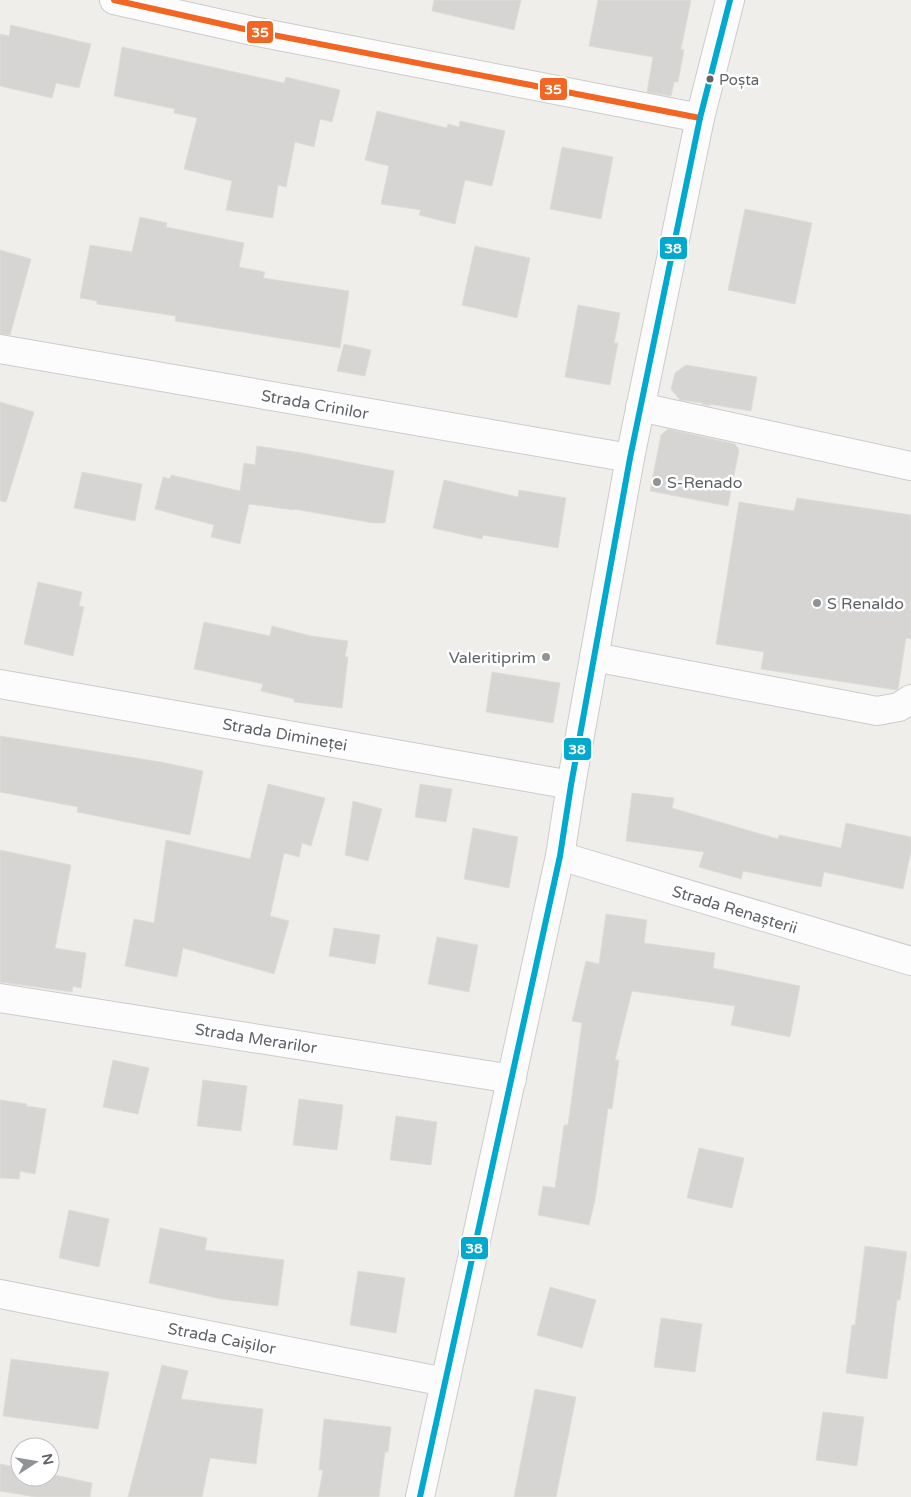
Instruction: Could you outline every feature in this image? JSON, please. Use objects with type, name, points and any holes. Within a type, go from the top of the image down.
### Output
[{"type":"street","points":[[114,0],[254,31],[700,118]]},
{"type":"street","points":[[420,1497],[560,856],[570,785],[640,407],[700,118],[730,0]]},
{"type":"street","name":"Strada Crinilor","points":[[0,349],[630,458]]},
{"type":"street","points":[[640,407],[911,466]]},
{"type":"street","points":[[594,656],[877,711],[899,707],[911,699]]},
{"type":"street","name":"Strada Dimineței","points":[[0,684],[570,785]]},
{"type":"street","name":"Strada Renașterii","points":[[560,856],[911,961]]},
{"type":"street","name":"Strada Merarilor","points":[[0,998],[512,1079]]},
{"type":"street","name":"Strada Caișilor","points":[[0,1294],[445,1382]]},
{"type":"building","points":[[434,0],[521,0],[514,30],[432,11]]},
{"type":"building","points":[[598,0],[691,0],[681,49],[684,50],[678,82],[674,82],[671,96],[647,92],[653,57],[589,46]]},
{"type":"building","points":[[11,25],[91,44],[79,88],[56,83],[52,98],[0,86],[0,34],[9,36]]},
{"type":"building","points":[[122,47],[284,83],[286,77],[340,90],[332,122],[320,119],[314,147],[295,142],[286,187],[278,185],[273,218],[226,210],[232,181],[184,169],[197,118],[174,113],[175,109],[114,96]]},
{"type":"building","points":[[377,111],[447,128],[448,124],[459,127],[460,121],[505,131],[492,186],[465,180],[455,224],[419,215],[421,210],[381,204],[389,166],[365,160]]},
{"type":"building","points":[[562,147],[613,157],[601,219],[550,209]]},
{"type":"building","points":[[745,209],[812,223],[795,304],[728,290]]},
{"type":"building","points":[[140,217],[167,223],[166,227],[244,243],[239,267],[265,272],[263,278],[349,291],[340,348],[175,321],[176,316],[97,304],[97,301],[80,298],[90,245],[132,252]]},
{"type":"building","points":[[475,246],[530,258],[517,318],[462,305]]},
{"type":"building","points":[[0,250],[31,259],[10,335],[0,334]]},
{"type":"building","points":[[578,305],[620,313],[614,343],[618,343],[610,385],[565,377]]},
{"type":"building","points":[[344,344],[371,350],[365,376],[337,371]]},
{"type":"building","points":[[686,365],[757,377],[751,411],[680,400],[671,389],[675,373]]},
{"type":"building","points":[[0,402],[34,412],[6,502],[0,501]]},
{"type":"building","points":[[668,429],[735,444],[739,450],[728,506],[650,491],[661,435]]},
{"type":"building","points":[[257,446],[394,471],[385,523],[373,523],[294,509],[249,504],[240,544],[211,537],[214,525],[155,509],[163,477],[170,479],[171,475],[240,491],[244,463],[255,465]]},
{"type":"building","points":[[82,472],[142,484],[135,521],[74,508]]},
{"type":"building","points":[[444,480],[518,497],[519,490],[566,498],[558,548],[483,535],[482,539],[433,528]]},
{"type":"building","points":[[797,498],[911,515],[911,639],[906,638],[898,689],[761,669],[764,652],[716,644],[739,502],[794,511]]},
{"type":"building","points":[[38,582],[82,592],[79,606],[84,607],[73,656],[24,644]]},
{"type":"building","points":[[204,622],[270,636],[272,626],[311,636],[348,641],[345,657],[348,657],[342,708],[294,702],[294,699],[261,691],[263,684],[194,669]]},
{"type":"building","points":[[492,672],[560,683],[553,723],[486,712]]},
{"type":"building","points":[[0,736],[161,762],[203,771],[190,835],[77,812],[78,807],[0,792]]},
{"type":"building","points":[[268,784],[325,798],[311,846],[302,843],[299,857],[284,853],[270,916],[289,921],[274,974],[183,948],[177,977],[125,966],[134,919],[154,923],[166,840],[250,859]]},
{"type":"building","points":[[420,784],[452,789],[446,822],[415,817]]},
{"type":"building","points":[[632,793],[674,798],[672,808],[778,839],[779,835],[841,848],[846,823],[911,837],[911,851],[903,889],[824,872],[821,887],[743,871],[741,879],[699,867],[704,852],[626,841]]},
{"type":"building","points":[[353,801],[382,809],[368,861],[345,855]]},
{"type":"building","points":[[473,828],[518,837],[509,888],[464,879]]},
{"type":"building","points":[[0,850],[71,865],[55,948],[86,953],[81,988],[73,986],[72,992],[0,982]]},
{"type":"building","points":[[606,914],[647,920],[644,943],[715,953],[713,968],[800,986],[790,1037],[731,1025],[735,1006],[632,991],[615,1060],[619,1060],[612,1109],[608,1108],[595,1200],[589,1225],[538,1215],[543,1186],[555,1188],[564,1125],[568,1125],[582,1023],[572,1021],[586,961],[599,964]]},
{"type":"building","points":[[334,928],[380,935],[375,964],[329,956]]},
{"type":"building","points":[[437,937],[478,945],[469,992],[428,984]]},
{"type":"building","points":[[113,1060],[149,1068],[138,1114],[103,1107]]},
{"type":"building","points":[[203,1080],[247,1086],[241,1131],[197,1126]]},
{"type":"building","points":[[299,1099],[343,1105],[337,1150],[293,1145]]},
{"type":"building","points":[[0,1100],[46,1109],[35,1174],[20,1171],[19,1179],[0,1178]]},
{"type":"building","points":[[396,1116],[437,1122],[431,1165],[390,1160]]},
{"type":"building","points":[[699,1148],[744,1158],[732,1208],[687,1198]]},
{"type":"building","points":[[69,1210],[109,1219],[99,1267],[59,1258]]},
{"type":"building","points":[[160,1228],[207,1238],[205,1250],[284,1260],[278,1306],[221,1299],[149,1283]]},
{"type":"building","points":[[865,1246],[907,1252],[900,1300],[897,1300],[887,1379],[846,1373],[852,1325],[855,1325]]},
{"type":"building","points":[[358,1271],[405,1278],[396,1333],[350,1325]]},
{"type":"building","points":[[550,1287],[596,1300],[582,1348],[537,1335]]},
{"type":"building","points":[[661,1318],[702,1324],[695,1372],[654,1367]]},
{"type":"building","points":[[11,1359],[109,1372],[98,1429],[3,1416]]},
{"type":"building","points":[[162,1365],[188,1371],[181,1399],[263,1409],[256,1464],[210,1458],[202,1497],[128,1497]]},
{"type":"building","points":[[535,1389],[576,1397],[556,1497],[514,1497]]},
{"type":"building","points":[[823,1412],[864,1417],[857,1466],[816,1460]]},
{"type":"building","points":[[324,1419],[391,1427],[388,1452],[385,1452],[379,1497],[318,1497],[323,1470],[319,1470]]},
{"type":"building","points":[[0,1464],[10,1466],[10,1487],[60,1487],[60,1476],[92,1483],[90,1497],[36,1497],[0,1491]]},
{"type":"transit line","name":"35","points":[[114,0],[253,31],[700,118]]},
{"type":"transit line","name":"38","points":[[420,1497],[560,856],[630,458],[700,118],[730,0]]},
{"type":"place","name":"Poșta","points":[[710,79]]},
{"type":"place","name":"S-Renado","points":[[657,482]]},
{"type":"place","name":"S Renaldo","points":[[817,603]]},
{"type":"place","name":"Valeritiprim","points":[[546,657]]}]
